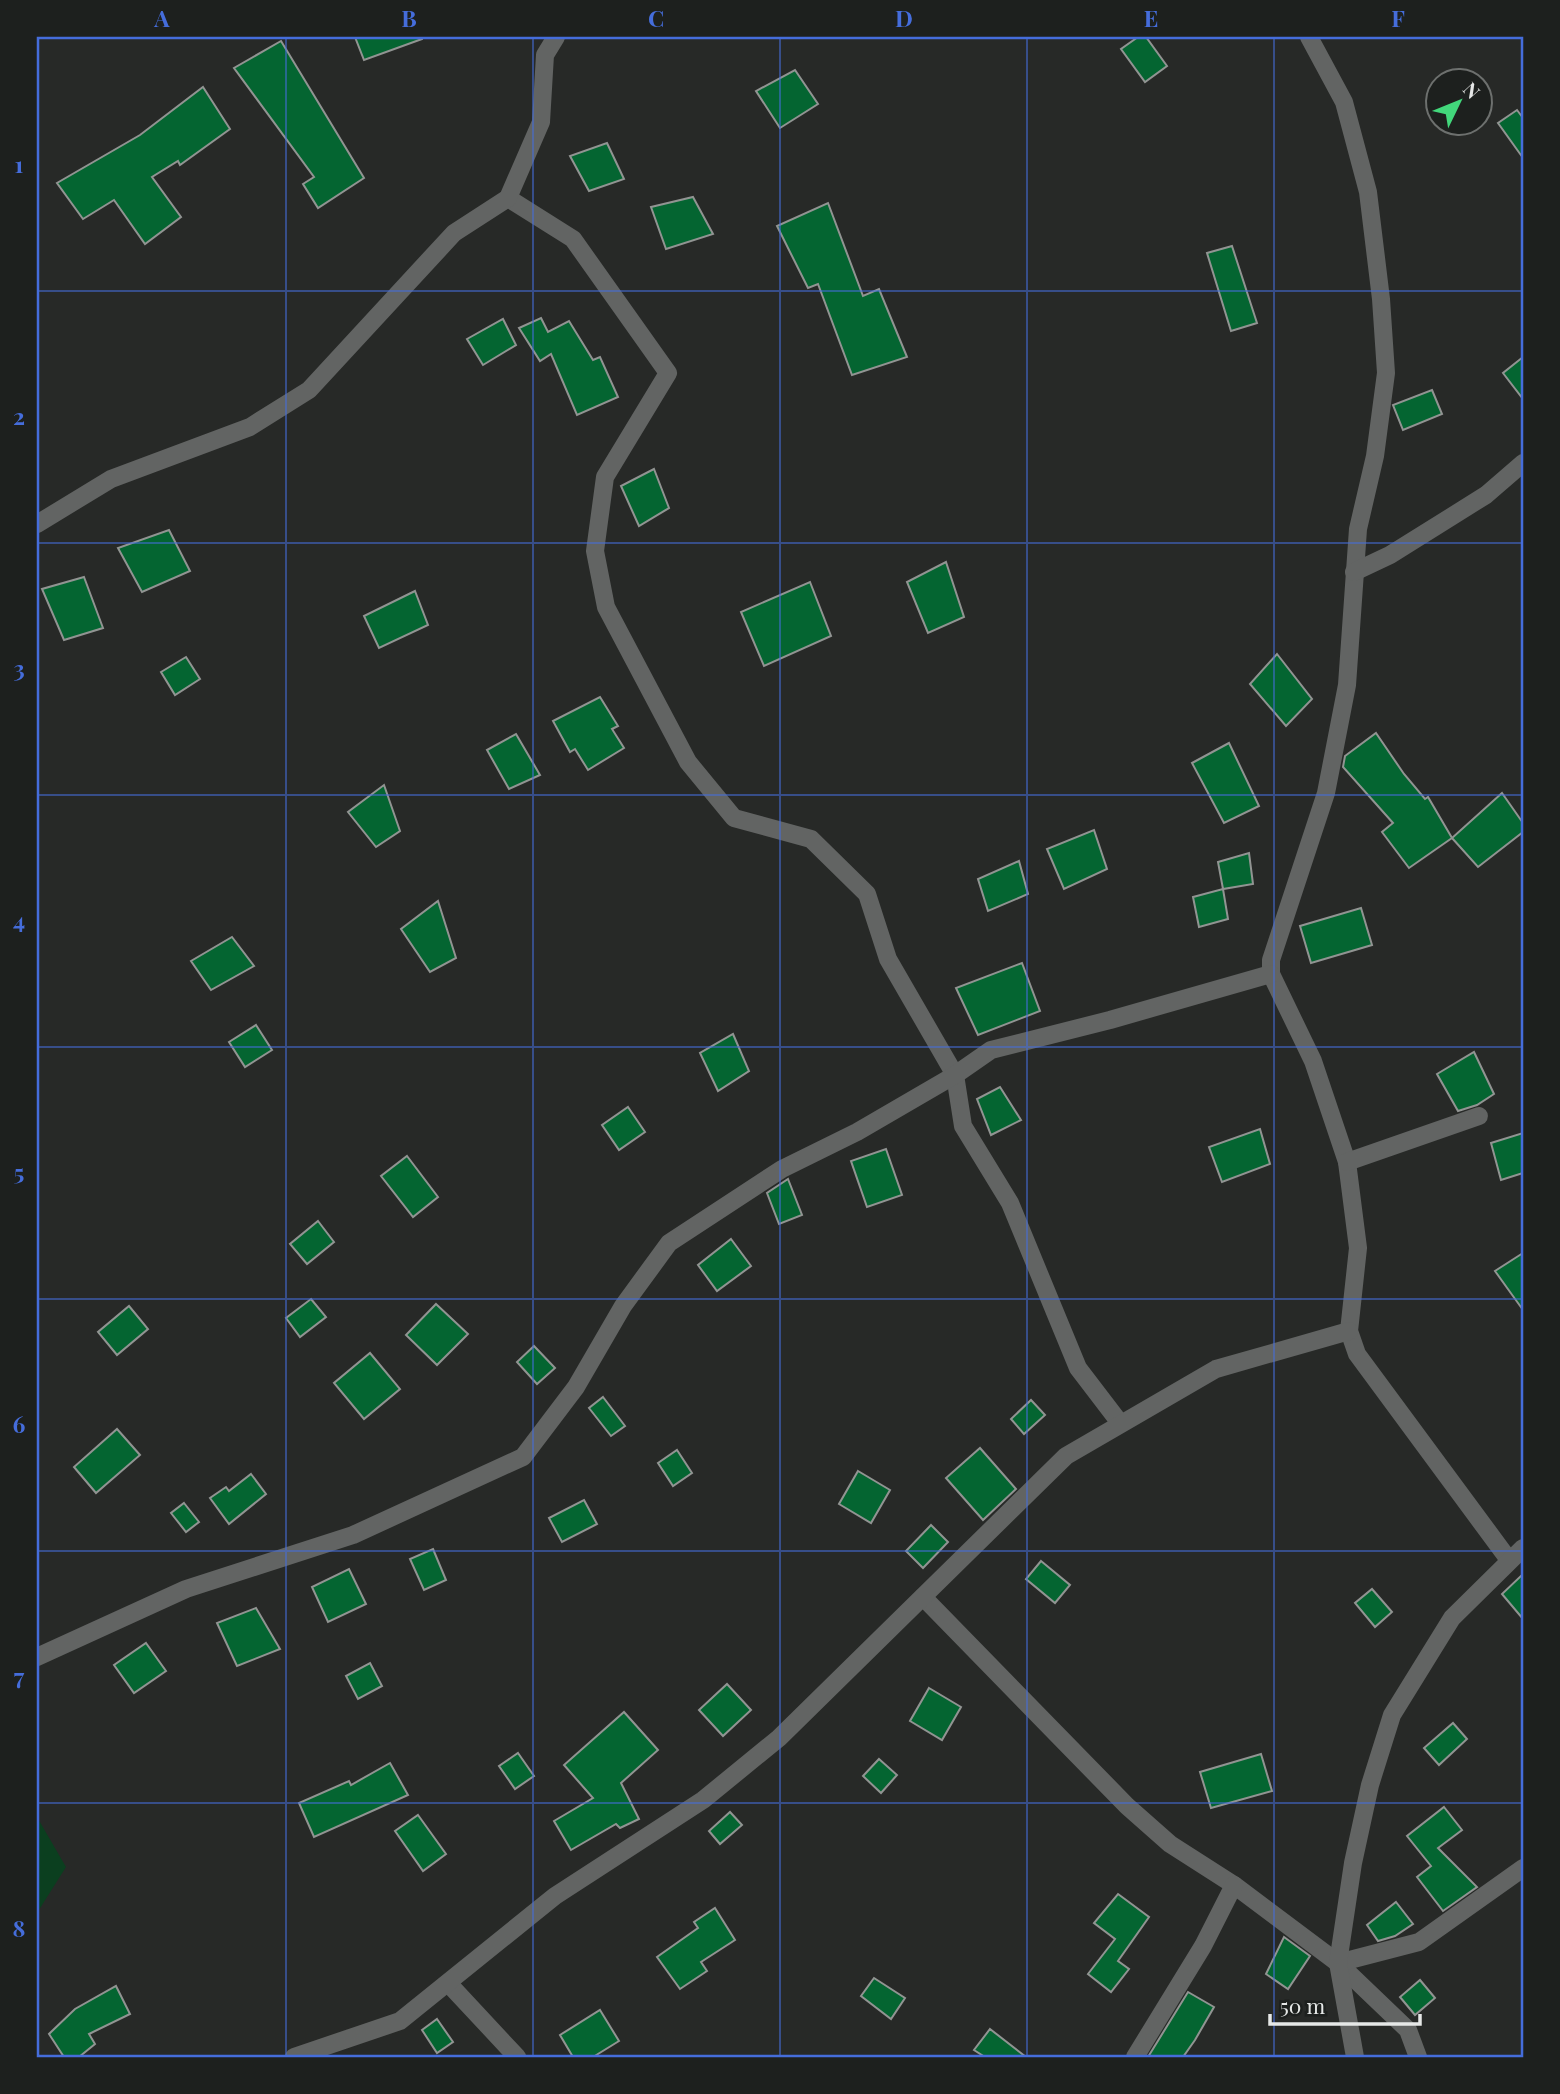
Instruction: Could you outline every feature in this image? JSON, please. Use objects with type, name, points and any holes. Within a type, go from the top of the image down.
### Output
[{"type":"street","points":[[37,524],[111,479],[250,427],[309,390],[454,233],[508,198],[541,122],[545,55],[556,37]]},
{"type":"street","points":[[1309,37],[1344,102],[1368,192],[1381,299],[1386,373],[1375,456],[1358,529],[1347,685],[1326,793],[1271,960],[1271,974],[1313,1060],[1347,1162],[1358,1248],[1349,1331],[1357,1354],[1516,1554],[1452,1618],[1392,1715],[1364,1811],[1338,1963],[1355,2057]]},
{"type":"street","points":[[508,198],[573,239],[668,373],[605,477],[595,551],[606,607],[688,762],[734,818],[811,839],[867,894],[888,959],[955,1075],[963,1126],[1010,1203],[1078,1368],[1120,1423]]},
{"type":"street","points":[[1354,572],[1390,555],[1486,495],[1517,468]]},
{"type":"street","points":[[37,1657],[186,1589],[353,1535],[523,1457],[576,1387],[623,1306],[669,1243],[782,1168],[857,1132],[955,1075],[991,1050],[1110,1020],[1271,974]]},
{"type":"street","points":[[1347,1162],[1479,1116]]},
{"type":"street","points":[[293,2057],[400,2021],[555,1896],[703,1800],[768,1747],[1066,1456],[1216,1369],[1349,1331]]},
{"type":"street","points":[[923,1597],[1127,1806],[1170,1844],[1234,1885],[1338,1963],[1408,2030],[1418,2057]]},
{"type":"street","points":[[1338,1963],[1419,1942],[1523,1868]]},
{"type":"street","points":[[1135,2057],[1203,1946],[1234,1885]]},
{"type":"street","points":[[447,1983],[517,2057]]},
{"type":"green space","points":[[37,1817],[66,1867],[37,1913]]},
{"type":"building","points":[[355,37],[422,37],[422,39],[364,60]]},
{"type":"building","points":[[1138,37],[1146,37],[1167,66],[1145,82],[1121,49]]},
{"type":"building","points":[[281,41],[364,178],[318,208],[303,184],[314,177],[234,68]]},
{"type":"building","points":[[795,70],[818,104],[780,128],[756,91]]},
{"type":"building","points":[[203,87],[230,129],[180,165],[178,161],[152,177],[181,217],[145,244],[114,200],[83,219],[57,183],[140,135]]},
{"type":"building","points":[[1517,110],[1523,118],[1523,158],[1498,123]]},
{"type":"building","points":[[607,143],[624,179],[589,191],[570,156]]},
{"type":"building","points":[[693,197],[713,234],[666,249],[651,207]]},
{"type":"building","points":[[828,203],[863,296],[879,289],[907,357],[852,375],[818,284],[808,288],[777,226]]},
{"type":"building","points":[[1232,246],[1257,323],[1231,331],[1207,253]]},
{"type":"building","points":[[541,318],[548,332],[569,321],[593,360],[600,357],[618,397],[577,415],[551,354],[540,361],[519,328]]},
{"type":"building","points":[[503,319],[516,345],[483,365],[467,339]]},
{"type":"building","points":[[1523,357],[1523,399],[1503,373]]},
{"type":"building","points":[[1432,390],[1442,414],[1403,430],[1393,405]]},
{"type":"building","points":[[654,469],[669,508],[639,526],[621,486]]},
{"type":"building","points":[[169,530],[190,571],[142,592],[118,548]]},
{"type":"building","points":[[946,562],[964,617],[928,633],[907,582]]},
{"type":"building","points":[[84,577],[103,628],[64,640],[42,589]]},
{"type":"building","points":[[810,582],[831,636],[764,666],[741,612]]},
{"type":"building","points":[[415,591],[428,625],[379,648],[364,616]]},
{"type":"building","points":[[1277,654],[1312,699],[1286,726],[1250,684]]},
{"type":"building","points":[[186,657],[200,679],[175,695],[161,672]]},
{"type":"building","points":[[600,697],[618,726],[612,729],[624,748],[588,770],[575,749],[570,752],[553,721]]},
{"type":"building","points":[[1376,733],[1404,774],[1425,799],[1428,797],[1452,838],[1409,868],[1382,832],[1393,823],[1343,767],[1345,756]]},
{"type":"building","points":[[516,734],[540,775],[509,789],[487,750]]},
{"type":"building","points":[[1229,743],[1259,806],[1224,823],[1192,763]]},
{"type":"building","points":[[384,785],[400,831],[376,847],[348,812]]},
{"type":"building","points":[[1502,793],[1523,823],[1523,832],[1478,867],[1452,838]]},
{"type":"building","points":[[1094,830],[1107,869],[1064,889],[1047,849]]},
{"type":"building","points":[[1249,853],[1253,884],[1223,889],[1218,862]]},
{"type":"building","points":[[1019,861],[1028,894],[988,911],[978,879]]},
{"type":"building","points":[[1223,889],[1228,919],[1199,927],[1193,897]]},
{"type":"building","points":[[438,901],[456,958],[430,972],[401,929]]},
{"type":"building","points":[[1361,908],[1372,945],[1311,963],[1300,926]]},
{"type":"building","points":[[232,937],[254,966],[211,990],[191,961]]},
{"type":"building","points":[[1022,963],[1040,1011],[978,1035],[956,988]]},
{"type":"building","points":[[256,1025],[272,1050],[245,1067],[229,1042]]},
{"type":"building","points":[[733,1034],[749,1071],[718,1091],[700,1053]]},
{"type":"building","points":[[1474,1052],[1494,1094],[1477,1105],[1458,1111],[1437,1074]]},
{"type":"building","points":[[1000,1087],[1021,1120],[991,1135],[977,1099]]},
{"type":"building","points":[[628,1107],[645,1132],[619,1150],[602,1125]]},
{"type":"building","points":[[1260,1129],[1270,1164],[1222,1182],[1209,1147]]},
{"type":"building","points":[[1523,1133],[1523,1173],[1501,1180],[1491,1143]]},
{"type":"building","points":[[886,1149],[902,1195],[867,1207],[851,1161]]},
{"type":"building","points":[[407,1156],[438,1197],[413,1217],[381,1176]]},
{"type":"building","points":[[788,1179],[802,1215],[779,1224],[767,1193]]},
{"type":"building","points":[[318,1221],[334,1242],[307,1264],[290,1244]]},
{"type":"building","points":[[731,1239],[751,1266],[717,1291],[698,1265]]},
{"type":"building","points":[[1523,1253],[1523,1310],[1495,1271]]},
{"type":"building","points":[[311,1299],[326,1317],[300,1337],[286,1318]]},
{"type":"building","points":[[436,1304],[468,1334],[437,1365],[406,1335]]},
{"type":"building","points":[[129,1306],[148,1329],[117,1355],[98,1332]]},
{"type":"building","points":[[534,1346],[555,1368],[537,1384],[517,1362]]},
{"type":"building","points":[[370,1353],[400,1389],[364,1419],[334,1383]]},
{"type":"building","points":[[603,1397],[625,1426],[611,1436],[589,1408]]},
{"type":"building","points":[[1031,1400],[1045,1415],[1024,1434],[1011,1419]]},
{"type":"building","points":[[117,1429],[140,1455],[96,1493],[74,1467]]},
{"type":"building","points":[[980,1448],[1016,1489],[983,1520],[946,1478]]},
{"type":"building","points":[[677,1450],[692,1473],[673,1486],[658,1463]]},
{"type":"building","points":[[858,1471],[890,1490],[871,1523],[839,1504]]},
{"type":"building","points":[[251,1474],[266,1494],[229,1524],[210,1498],[226,1487],[229,1491]]},
{"type":"building","points":[[584,1500],[597,1524],[562,1542],[549,1518]]},
{"type":"building","points":[[184,1503],[199,1522],[186,1532],[171,1513]]},
{"type":"building","points":[[931,1525],[948,1542],[923,1568],[906,1551]]},
{"type":"building","points":[[433,1549],[446,1580],[424,1590],[410,1559]]},
{"type":"building","points":[[1041,1561],[1070,1585],[1055,1603],[1026,1579]]},
{"type":"building","points":[[349,1569],[366,1604],[328,1622],[312,1587]]},
{"type":"building","points":[[1523,1574],[1523,1619],[1502,1594]]},
{"type":"building","points":[[1372,1589],[1392,1612],[1375,1627],[1355,1603]]},
{"type":"building","points":[[256,1608],[280,1649],[237,1666],[217,1623]]},
{"type":"building","points":[[146,1643],[166,1671],[134,1693],[114,1665]]},
{"type":"building","points":[[370,1663],[382,1686],[358,1699],[346,1676]]},
{"type":"building","points":[[727,1684],[751,1710],[723,1736],[699,1710]]},
{"type":"building","points":[[929,1688],[961,1707],[942,1740],[910,1721]]},
{"type":"building","points":[[624,1712],[658,1750],[621,1783],[639,1819],[620,1828],[616,1824],[571,1850],[554,1821],[593,1798],[564,1765]]},
{"type":"building","points":[[1453,1723],[1467,1739],[1439,1765],[1424,1748]]},
{"type":"building","points":[[518,1753],[534,1776],[515,1789],[499,1766]]},
{"type":"building","points":[[1261,1754],[1272,1791],[1211,1808],[1200,1772]]},
{"type":"building","points":[[879,1759],[897,1775],[881,1793],[863,1776]]},
{"type":"building","points":[[390,1763],[408,1795],[314,1837],[299,1803],[349,1781],[351,1785]]},
{"type":"building","points":[[1444,1807],[1462,1830],[1438,1848],[1477,1887],[1443,1911],[1417,1877],[1431,1866],[1407,1836]]},
{"type":"building","points":[[730,1812],[742,1825],[720,1844],[709,1831]]},
{"type":"building","points":[[418,1815],[446,1854],[423,1871],[395,1831]]},
{"type":"building","points":[[1118,1894],[1149,1917],[1118,1961],[1129,1969],[1111,1992],[1088,1974],[1115,1939],[1094,1923]]},
{"type":"building","points":[[1396,1902],[1413,1924],[1395,1936],[1378,1941],[1367,1925]]},
{"type":"building","points":[[715,1908],[735,1940],[701,1962],[707,1971],[680,1989],[657,1957],[698,1928],[694,1922]]},
{"type":"building","points":[[1284,1937],[1310,1956],[1288,1989],[1266,1974]]},
{"type":"building","points":[[874,1978],[905,1998],[891,2019],[861,1996]]},
{"type":"building","points":[[1420,1980],[1435,1998],[1415,2015],[1400,1997]]},
{"type":"building","points":[[116,1986],[130,2014],[89,2034],[95,2044],[79,2057],[64,2057],[49,2034],[75,2009]]},
{"type":"building","points":[[1188,1992],[1214,2007],[1195,2040],[1183,2057],[1148,2057]]},
{"type":"building","points":[[600,2010],[619,2041],[593,2057],[573,2057],[560,2035]]},
{"type":"building","points":[[437,2019],[453,2042],[437,2053],[422,2030]]},
{"type":"building","points":[[990,2029],[1026,2057],[985,2057],[974,2050]]}]
